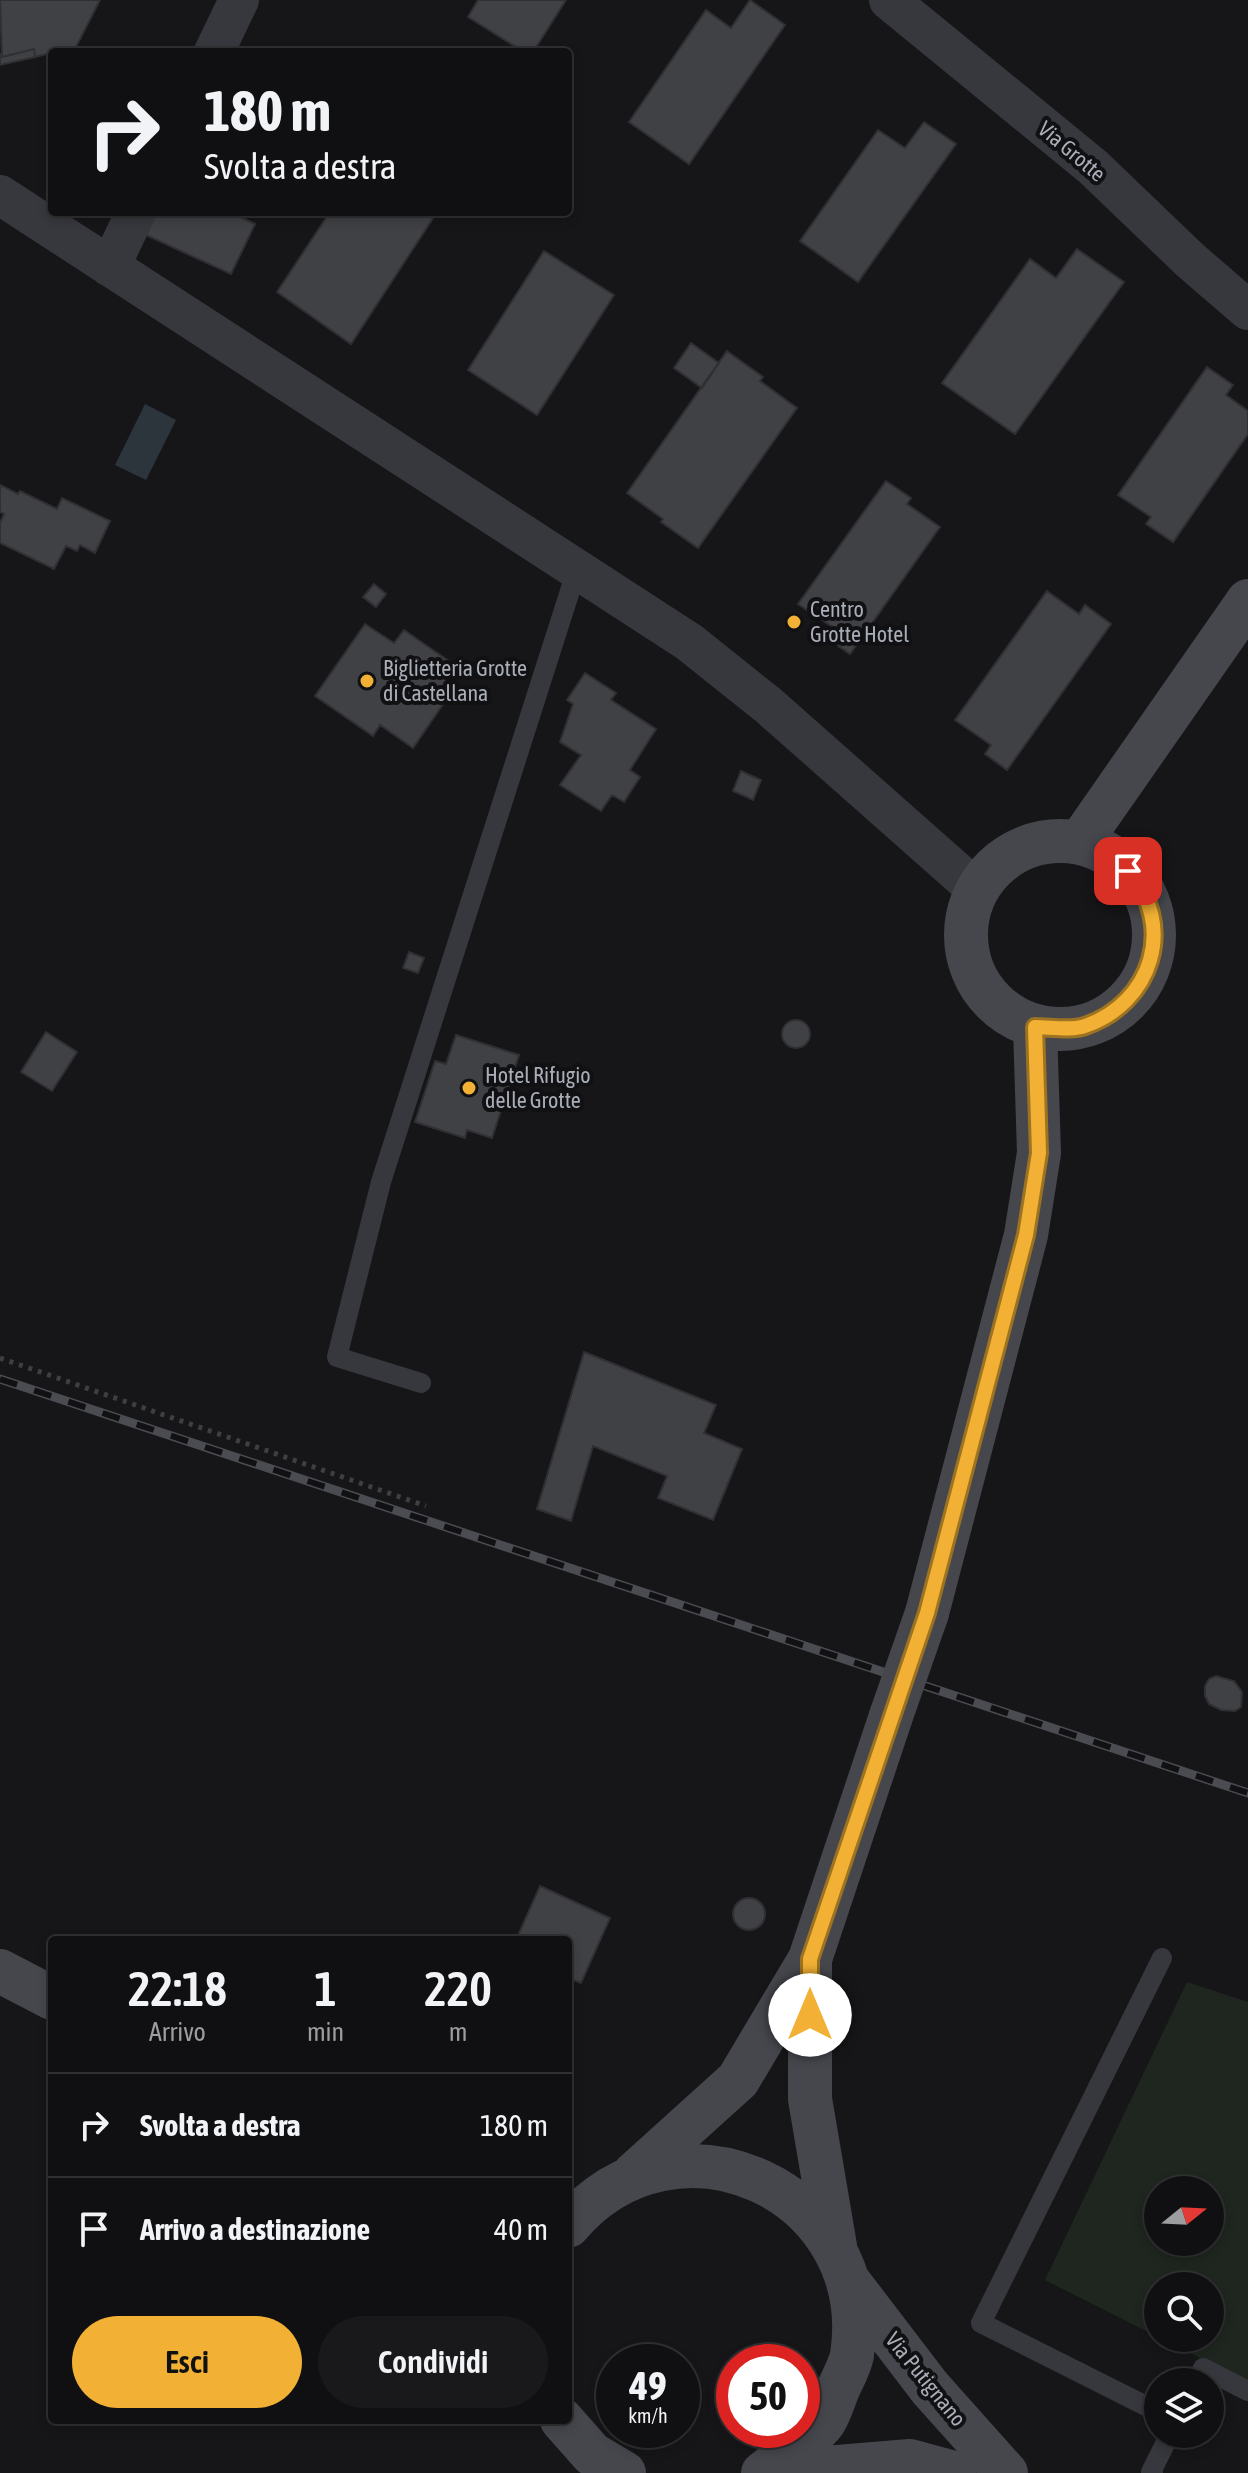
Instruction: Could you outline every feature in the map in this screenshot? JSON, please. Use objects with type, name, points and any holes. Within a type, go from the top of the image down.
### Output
[{"type":"main road","points":[[1080,842],[1248,601]]},
{"type":"main road","points":[[1047,841],[1080,842],[1116,859],[1139,883],[1152,913],[1154,946],[1144,978],[1135,993],[1111,1015],[1081,1028],[1035,1027],[995,1005],[975,978],[966,954],[965,920],[976,889],[993,867],[1021,848],[1047,841]]},
{"type":"main road","points":[[626,2179],[738,2080],[810,1959],[927,1613],[1026,1235],[1039,1153],[1035,1027]]},
{"type":"main road","points":[[810,1959],[810,2099],[842,2267]]},
{"type":"main road","points":[[0,1971],[48,1996]]},
{"type":"main road","name":"Via Putignano","points":[[572,2185],[626,2179],[672,2166],[721,2167],[772,2185],[814,2219],[842,2267],[930,2388],[1006,2473]]},
{"type":"main road","name":"Via Putignano","points":[[572,2221],[585,2206],[626,2179]]},
{"type":"main road","name":"Via Putignano","points":[[764,2473],[823,2424],[852,2358],[854,2320],[842,2267]]},
{"type":"main road","points":[[561,2424],[575,2473]]},
{"type":"main road","points":[[564,2424],[592,2454],[624,2473]]},
{"type":"main road","name":"Via Putignano","points":[[764,2473],[910,2461],[954,2473]]},
{"type":"street","points":[[216,48],[239,0]]},
{"type":"street","name":"Via Grotte","points":[[889,0],[1093,167],[1190,260],[1248,310]]},
{"type":"street","points":[[0,195],[689,642],[757,696],[976,889]]},
{"type":"street","points":[[110,267],[134,216]]},
{"type":"lane","points":[[421,1383],[337,1357],[381,1182],[577,569]]},
{"type":"lane","points":[[1144,2405],[981,2323],[1162,1958]]},
{"type":"lane","points":[[1224,2379],[1248,2391]]},
{"type":"lane","points":[[1153,2473],[1163,2448]]},
{"type":"path","points":[[0,1358],[426,1506]]},
{"type":"shaded area","points":[[145,404],[176,420],[146,480],[115,465]]},
{"type":"shaded area","points":[[1187,1982],[1248,2002],[1248,2382],[1189,2352],[1224,2352],[1224,2272],[1144,2272],[1144,2330],[1045,2280]]},
{"type":"building","points":[[0,0],[100,0],[76,47],[48,48],[48,54],[35,57],[34,49],[2,57]]},
{"type":"building","points":[[478,0],[566,0],[536,48],[518,48],[468,17]]},
{"type":"building","points":[[750,0],[785,25],[689,164],[629,122],[706,10],[731,28]]},
{"type":"building","points":[[34,49],[35,57],[0,65],[0,53],[2,57]]},
{"type":"building","points":[[924,122],[956,144],[858,282],[800,241],[878,130],[905,148]]},
{"type":"building","points":[[154,216],[238,216],[255,224],[231,274],[146,235]]},
{"type":"building","points":[[327,216],[434,216],[351,344],[277,292]]},
{"type":"building","points":[[1077,249],[1124,282],[1015,434],[942,383],[1030,259],[1056,278]]},
{"type":"building","points":[[544,251],[614,295],[537,415],[468,370]]},
{"type":"building","points":[[691,343],[719,363],[702,388],[674,368]]},
{"type":"building","points":[[727,351],[763,377],[760,381],[797,408],[698,548],[627,493]]},
{"type":"building","points":[[1207,367],[1233,385],[1226,395],[1248,411],[1248,434],[1173,542],[1146,524],[1151,517],[1118,495]]},
{"type":"building","points":[[886,481],[911,498],[907,504],[940,527],[850,654],[824,636],[831,626],[798,604]]},
{"type":"building","points":[[0,485],[57,509],[62,498],[110,521],[95,553],[80,545],[77,551],[66,546],[54,569],[0,543],[0,523],[4,514],[0,512]]},
{"type":"building","points":[[374,584],[386,594],[376,607],[363,597]]},
{"type":"building","points":[[1047,591],[1079,614],[1085,605],[1111,624],[1007,770],[985,754],[991,745],[955,720]]},
{"type":"building","points":[[365,624],[394,643],[404,630],[456,666],[441,688],[450,694],[413,748],[380,725],[373,736],[315,696]]},
{"type":"building","points":[[585,673],[616,693],[611,700],[656,729],[630,770],[640,777],[624,802],[612,795],[601,811],[560,785],[581,755],[560,742],[573,704],[567,700]]},
{"type":"building","points":[[741,771],[761,780],[753,800],[733,791]]},
{"type":"building","points":[[409,952],[424,958],[418,973],[403,968]]},
{"type":"building","points":[[796,1020],[806,1024],[810,1034],[806,1044],[796,1048],[786,1044],[782,1034],[786,1024]]},
{"type":"building","points":[[46,1032],[77,1052],[52,1091],[21,1072]]},
{"type":"building","points":[[456,1035],[519,1055],[492,1138],[467,1130],[465,1138],[415,1122],[435,1061],[446,1064]]},
{"type":"building","points":[[584,1352],[716,1405],[704,1433],[742,1449],[713,1520],[658,1498],[667,1476],[593,1446],[571,1521],[537,1509]]},
{"type":"building","points":[[1216,1676],[1234,1681],[1242,1692],[1241,1707],[1235,1711],[1221,1710],[1209,1704],[1205,1686],[1209,1679]]},
{"type":"building","points":[[540,1886],[610,1918],[581,1983],[572,1980],[572,1936],[518,1936]]},
{"type":"building","points":[[749,1898],[761,1902],[765,1914],[761,1926],[749,1930],[737,1926],[733,1914],[737,1902]]},
{"type":"railway","points":[[0,1379],[1248,1793]]},
{"type":"place","name":"Centro Grotte Hotel","points":[[794,622]]},
{"type":"place","name":"Biglietteria Grotte di Castellana","points":[[367,681]]},
{"type":"place","name":"Hotel Rifugio delle Grotte","points":[[469,1088]]},
{"type":"route","points":[[810,2015],[810,1959],[927,1613],[1026,1235],[1039,1153],[1035,1027],[1081,1028],[1111,1015],[1135,993],[1144,978],[1154,946],[1152,913],[1139,883],[1128,871]]}]
